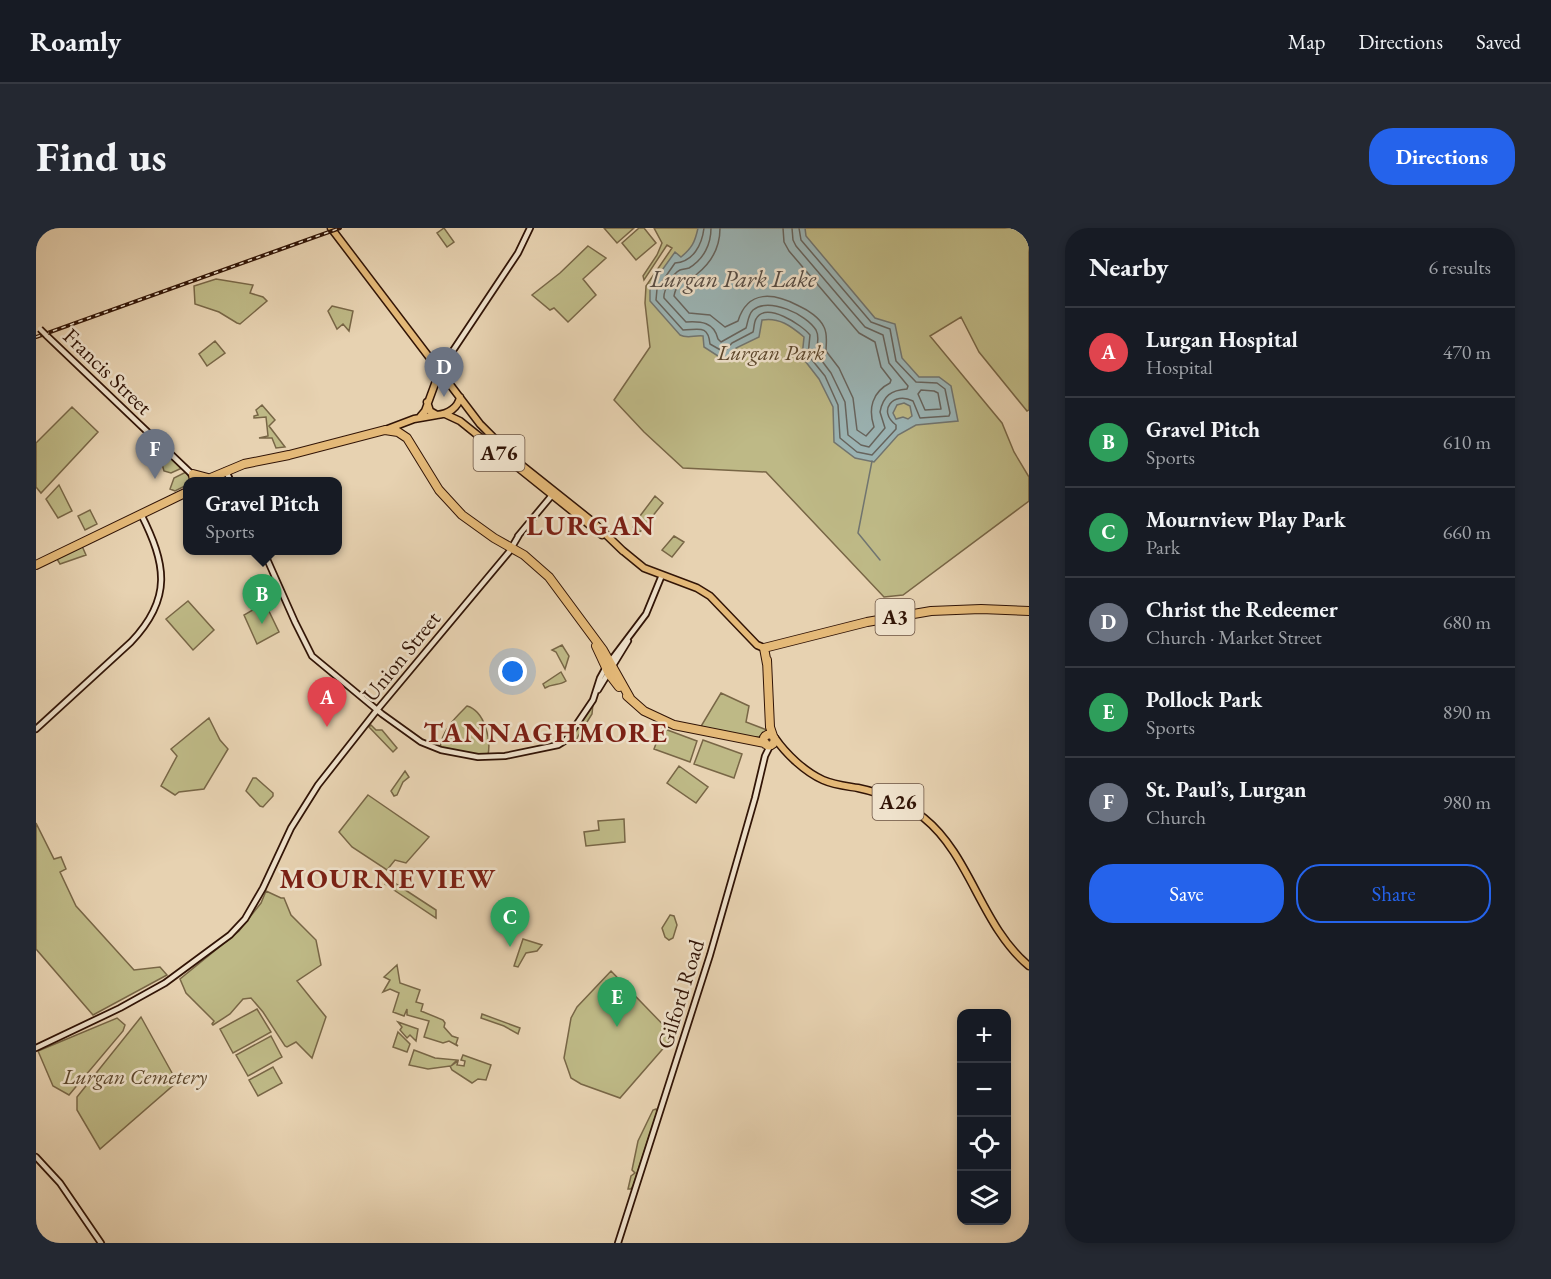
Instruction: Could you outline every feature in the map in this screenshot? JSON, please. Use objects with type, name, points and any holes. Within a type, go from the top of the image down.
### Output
[{"type":"highway","points":[[212,477],[244,464],[382,431],[398,433],[412,446],[439,490],[456,510],[483,530],[511,545]]},
{"type":"highway","points":[[331,444],[336,436]]},
{"type":"highway","points":[[36,566],[183,493]]},
{"type":"highway","points":[[483,530],[511,545],[549,578],[593,638],[627,695]]},
{"type":"highway","name":"A3","points":[[763,647],[859,624],[931,611],[981,609],[1029,611]]},
{"type":"highway","points":[[593,638],[617,682],[644,711],[674,725],[725,737],[769,741],[766,663],[763,647]]},
{"type":"main road","name":"A76","points":[[331,228],[399,318],[442,367],[445,378],[498,444],[639,565],[697,588],[710,596],[763,647]]},
{"type":"main road","points":[[420,417],[442,367]]},
{"type":"main road","points":[[432,389],[438,381],[445,378]]},
{"type":"main road","name":"A76","points":[[445,414],[458,404],[460,396]]},
{"type":"main road","points":[[427,402],[430,411],[437,415]]},
{"type":"main road","points":[[454,416],[457,408],[465,404]]},
{"type":"main road","name":"A76","points":[[437,415],[454,416],[554,493]]},
{"type":"main road","points":[[382,431],[420,417],[437,415]]},
{"type":"main road","points":[[398,433],[407,422]]},
{"type":"main road","name":"A26","points":[[769,741],[822,780],[882,795],[911,809],[925,819],[943,839],[964,869],[1000,933],[1029,966]]},
{"type":"street","points":[[442,367],[523,246],[530,228]]},
{"type":"street","name":"Francis Street","points":[[38,327],[193,477]]},
{"type":"street","points":[[225,471],[228,477]]},
{"type":"street","name":"Union Street","points":[[36,1048],[120,1008],[165,983],[230,935],[245,919],[256,902],[284,842],[324,778],[554,493]]},
{"type":"street","points":[[36,729],[131,642],[142,630],[152,613],[160,589],[161,566],[155,542],[140,513]]},
{"type":"street","points":[[265,555],[310,654],[377,710],[415,738],[430,747],[474,756],[494,757],[561,744],[587,710],[609,668],[650,608],[662,575]]},
{"type":"street","points":[[596,691],[603,683],[616,652],[634,632]]},
{"type":"street","points":[[600,678],[619,658],[628,641]]},
{"type":"street","points":[[596,691],[600,678],[602,653],[616,652]]},
{"type":"street","points":[[603,683],[617,682],[619,658]]},
{"type":"street","name":"Gilford Road","points":[[618,1243],[710,955],[769,741]]},
{"type":"street","points":[[36,1157],[62,1185],[101,1243]]},
{"type":"green space","points":[[444,228],[454,242],[447,247],[437,233]]},
{"type":"green space","points":[[604,228],[634,228],[617,243]]},
{"type":"green space","points":[[639,228],[644,228],[656,243],[636,260],[622,243]]},
{"type":"green space","name":"Lurgan Park","points":[[654,228],[1029,228],[1029,410],[1027,411],[979,352],[961,317],[930,336],[1002,423],[1014,452],[1029,477],[1029,501],[903,595],[884,597],[766,472],[683,468],[614,400],[650,347],[645,303],[646,286],[672,248],[667,245],[644,280],[643,276],[662,243]]},
{"type":"green space","points":[[588,246],[606,258],[583,279],[596,295],[568,322],[554,308],[550,310],[532,295],[560,273]]},
{"type":"green space","points":[[216,279],[253,285],[250,293],[263,297],[267,301],[240,324],[219,312],[195,304],[194,286]]},
{"type":"green space","points":[[332,306],[353,311],[349,331],[343,324],[337,329],[328,311]]},
{"type":"green space","points":[[215,341],[225,353],[207,366],[199,354]]},
{"type":"green space","points":[[262,405],[275,420],[269,426],[285,447],[276,448],[272,438],[259,438],[268,436],[266,417],[254,418],[258,415],[256,410]]},
{"type":"green space","points":[[72,407],[98,432],[41,493],[36,487],[36,443]]},
{"type":"green space","points":[[167,454],[182,468],[171,473],[164,471],[162,464]]},
{"type":"green space","points":[[186,472],[189,477],[183,477],[183,487],[175,491],[170,489],[174,478]]},
{"type":"green space","points":[[59,485],[72,511],[58,518],[46,499]]},
{"type":"green space","points":[[655,496],[663,503],[640,532],[633,527]]},
{"type":"green space","points":[[90,510],[97,524],[85,530],[78,516]]},
{"type":"green space","points":[[674,536],[684,542],[672,557],[662,550]]},
{"type":"green space","points":[[82,546],[86,555],[60,564],[57,559]]},
{"type":"green space","points":[[188,601],[214,630],[193,650],[166,619]]},
{"type":"green space","points":[[265,603],[279,632],[257,644],[244,615]]},
{"type":"green space","points":[[562,645],[569,656],[565,669],[556,652],[552,650]]},
{"type":"green space","points":[[561,672],[566,681],[545,688],[543,684]]},
{"type":"green space","points":[[721,693],[749,706],[746,722],[767,730],[759,737],[750,737],[700,728]]},
{"type":"green space","points":[[593,704],[592,714],[574,743],[570,739]]},
{"type":"green space","points":[[467,706],[478,714],[485,727],[489,742],[488,755],[474,755],[440,748],[446,730]]},
{"type":"green space","points":[[209,718],[220,740],[228,749],[204,789],[179,792],[175,795],[161,786],[177,756],[171,749]]},
{"type":"green space","points":[[371,725],[376,730],[382,730],[397,748],[393,752],[369,727]]},
{"type":"green space","points":[[662,728],[697,741],[690,762],[654,749]]},
{"type":"green space","points":[[703,740],[742,754],[734,778],[694,764]]},
{"type":"green space","points":[[679,766],[708,787],[696,803],[667,783]]},
{"type":"green space","points":[[405,771],[409,777],[394,796],[391,791]]},
{"type":"green space","points":[[253,778],[273,793],[263,807],[246,791]]},
{"type":"green space","points":[[368,795],[429,837],[406,863],[395,860],[387,870],[352,847],[339,832]]},
{"type":"green space","points":[[624,819],[625,842],[586,846],[584,832],[599,830],[598,821]]},
{"type":"green space","points":[[36,823],[54,859],[61,857],[66,869],[60,872],[76,906],[134,970],[160,967],[167,975],[93,1015],[36,949]]},
{"type":"green space","points":[[390,880],[436,910],[436,918],[385,884]]},
{"type":"green space","points":[[266,891],[284,898],[291,915],[316,940],[321,965],[297,981],[326,1017],[312,1058],[296,1042],[285,1046],[251,998],[243,999],[230,1014],[213,1025],[214,1021],[186,993],[180,979],[239,931],[261,903]]},
{"type":"green space","points":[[670,915],[674,916],[677,925],[673,938],[669,940],[665,937],[662,928]]},
{"type":"green space","points":[[523,939],[542,945],[537,951],[526,953],[518,967],[514,966]]},
{"type":"green space","points":[[397,965],[400,983],[420,990],[416,1002],[423,1004],[421,1011],[443,1020],[444,1027],[452,1036],[458,1038],[456,1044],[458,1046],[449,1041],[443,1043],[424,1037],[429,1021],[407,1015],[407,1009],[404,1016],[393,1012],[399,993],[390,989],[383,992],[390,980],[384,977]]},
{"type":"green space","points":[[611,971],[674,1036],[620,1098],[571,1078],[564,1058],[571,1018],[577,1007]]},
{"type":"green space","points":[[257,1009],[271,1032],[233,1053],[220,1029]]},
{"type":"green space","points":[[482,1014],[520,1028],[518,1034],[481,1018]]},
{"type":"green space","name":"Lurgan Cemetery","points":[[141,1017],[177,1082],[100,1149],[77,1110],[77,1097]]},
{"type":"green space","points":[[117,1018],[125,1025],[123,1031],[69,1095],[53,1086],[38,1051]]},
{"type":"green space","points":[[398,1022],[418,1029],[416,1041],[410,1035],[407,1038],[400,1030],[402,1027]]},
{"type":"green space","points":[[398,1032],[410,1044],[407,1052],[393,1047]]},
{"type":"green space","points":[[271,1036],[282,1057],[248,1076],[236,1055]]},
{"type":"green space","points":[[414,1050],[435,1058],[457,1060],[451,1066],[458,1061],[457,1065],[464,1066],[465,1061],[461,1060],[463,1055],[491,1065],[486,1080],[478,1079],[472,1083],[452,1070],[450,1066],[428,1069],[409,1065]]},
{"type":"green space","points":[[273,1067],[282,1083],[258,1096],[249,1080]]},
{"type":"green space","points":[[656,1109],[657,1112],[633,1186],[628,1189],[631,1176],[635,1173],[632,1170],[638,1141],[653,1110]]},
{"type":"water","name":"Lurgan Park Lake","points":[[698,228],[805,228],[806,236],[875,318],[895,324],[902,358],[919,377],[939,377],[951,386],[958,421],[916,425],[898,435],[874,462],[855,458],[834,442],[833,407],[819,379],[802,357],[804,337],[794,329],[779,321],[762,320],[759,337],[736,348],[729,358],[721,358],[704,347],[703,336],[680,335],[650,301],[650,287],[675,252],[681,257],[688,251]],"holes":[[[904,403],[910,406],[912,416],[908,419],[903,417],[896,419],[893,413],[897,405]]]},
{"type":"waterway","points":[[872,461],[858,533],[880,560]]},
{"type":"railway","points":[[36,337],[340,228]]},
{"type":"place","name":"Christ the Redeemer","points":[[444,397]]},
{"type":"place","name":"St. Paul’s, Lurgan","points":[[155,479]]},
{"type":"place","name":"Gravel Pitch","points":[[262,624]]},
{"type":"place","name":"Lurgan Hospital","points":[[327,727]]},
{"type":"place","name":"Mournview Play Park","points":[[510,947]]},
{"type":"place","name":"Pollock Park","points":[[617,1027]]},
{"type":"district","name":"LURGAN","points":[[591,525]]},
{"type":"district","name":"TANNAGHMORE","points":[[546,732]]},
{"type":"district","name":"MOURNEVIEW","points":[[388,878]]}]
